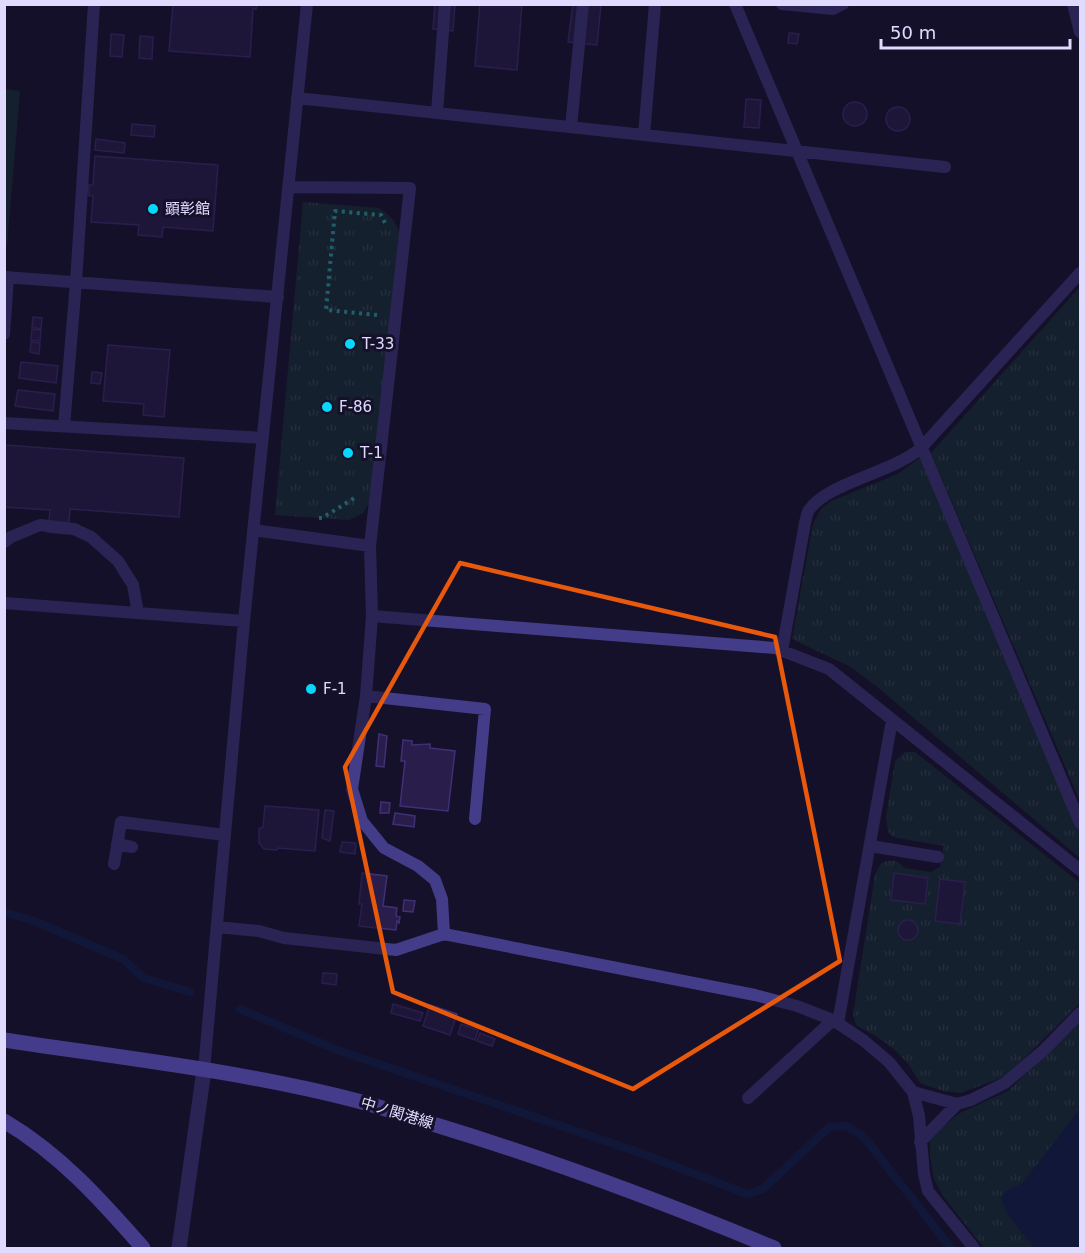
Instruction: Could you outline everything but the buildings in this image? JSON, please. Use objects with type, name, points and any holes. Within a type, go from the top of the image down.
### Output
[{"type":"main road","name":"中ノ関港線","points":[[4,1040],[204,1070],[283,1084],[359,1102],[509,1147],[670,1205],[774,1248]]},
{"type":"main road","points":[[4,1121],[61,1160],[103,1202],[143,1248]]},
{"type":"street","points":[[178,1248],[204,1070]]},
{"type":"lane","points":[[64,426],[94,4]]},
{"type":"lane","points":[[204,1070],[244,621],[307,4]]},
{"type":"lane","points":[[437,113],[445,4]]},
{"type":"lane","points":[[571,127],[583,4]]},
{"type":"lane","points":[[644,135],[654,4]]},
{"type":"lane","points":[[735,4],[1080,823]]},
{"type":"lane","points":[[782,4],[833,9],[843,4]]},
{"type":"lane","points":[[1074,4],[1080,32]]},
{"type":"lane","points":[[297,98],[945,167]]},
{"type":"lane","points":[[289,188],[410,188],[370,546],[372,616],[366,696],[352,789],[362,821],[384,848],[418,866],[435,880],[442,899],[444,934]]},
{"type":"lane","points":[[782,651],[809,510],[820,498],[835,490],[911,457],[1080,273]]},
{"type":"lane","points":[[4,334],[6,277],[278,297]]},
{"type":"lane","points":[[4,423],[263,438]]},
{"type":"lane","points":[[4,542],[40,525],[74,529],[91,537],[118,561],[133,585],[138,613]]},
{"type":"lane","points":[[254,530],[370,546]]},
{"type":"lane","points":[[4,603],[244,621]]},
{"type":"lane","points":[[372,616],[775,648],[829,669],[1080,870]]},
{"type":"lane","points":[[366,696],[485,709],[475,819]]},
{"type":"lane","points":[[748,1098],[836,1022],[892,720]]},
{"type":"lane","points":[[114,864],[121,822],[225,835]]},
{"type":"lane","points":[[117,844],[132,847]]},
{"type":"lane","points":[[870,846],[938,856]]},
{"type":"lane","points":[[217,927],[259,931],[284,938],[396,950],[444,934],[755,995],[797,1006],[836,1022],[863,1040],[889,1062],[913,1092],[928,1191],[974,1248]]},
{"type":"lane","points":[[920,1142],[957,1104],[971,1100],[1005,1083],[1044,1050],[1080,1013]]},
{"type":"lane","points":[[913,1092],[957,1104]]},
{"type":"path","points":[[384,316],[326,310],[335,211],[381,215],[387,226]]},
{"type":"path","points":[[310,518],[322,518],[365,492]]},
{"type":"highlighted area","points":[[460,563],[775,637],[840,961],[633,1089],[393,992],[345,767]]},
{"type":"green space","points":[[5,89],[20,91],[7,245],[4,245]]},
{"type":"green space","points":[[303,202],[379,208],[392,219],[400,235],[370,501],[363,513],[349,520],[275,515]]},
{"type":"green space","points":[[1080,287],[1080,801],[931,453]]},
{"type":"green space","points":[[921,457],[1080,833],[1080,858],[875,685],[849,666],[792,639],[813,524],[821,509],[831,501],[898,474]]},
{"type":"green space","points":[[905,752],[915,752],[1080,883],[1080,1003],[1006,1076],[961,1093],[943,1091],[920,1083],[909,1065],[895,1050],[856,1025],[853,1015],[875,875],[881,863],[894,861],[904,868],[931,872],[940,867],[944,846],[898,838],[892,836],[888,831],[886,818],[895,761]]},
{"type":"green space","points":[[1080,1021],[1080,1109],[1022,1184],[1011,1188],[1005,1210],[1035,1248],[984,1248],[943,1196],[934,1179],[930,1141],[941,1128],[960,1113],[1008,1091]]},
{"type":"water","points":[[1080,1109],[1080,1248],[1035,1248],[1008,1215],[1002,1196],[1008,1190],[1022,1184]]},
{"type":"waterway","points":[[4,912],[34,921],[123,959],[144,978],[190,992]]},
{"type":"waterway","points":[[240,1009],[337,1050],[638,1152],[747,1194],[763,1189],[829,1127],[846,1126],[863,1136],[951,1248]]},
{"type":"place","name":"顕彰館","points":[[153,209]]},
{"type":"place","name":"T-33","points":[[350,344]]},
{"type":"place","name":"F-86","points":[[327,407]]},
{"type":"place","name":"T-1","points":[[348,453]]},
{"type":"place","name":"F-1","points":[[311,689]]}]
